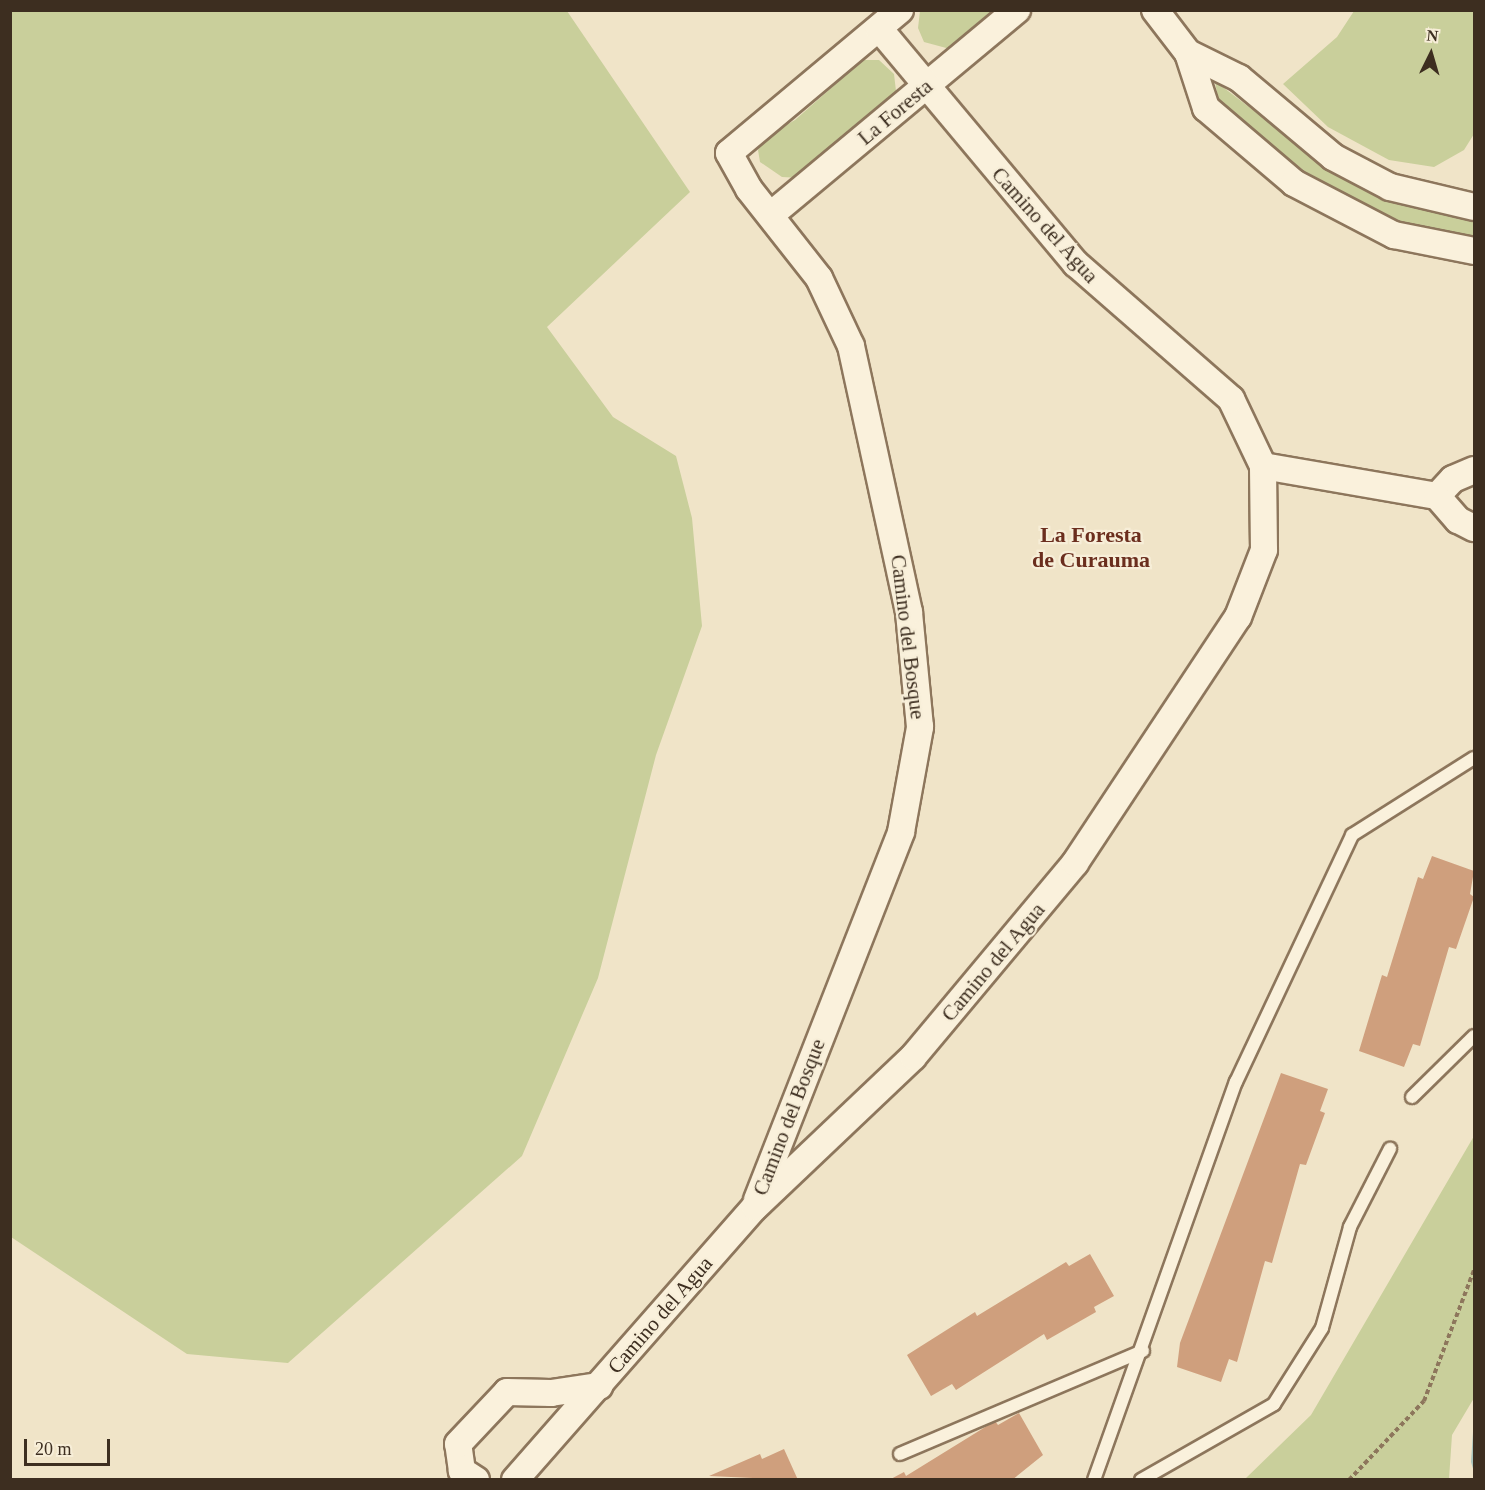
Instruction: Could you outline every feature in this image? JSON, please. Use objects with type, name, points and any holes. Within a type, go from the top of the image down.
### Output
[{"type":"street","points":[[879,28],[900,10]]},
{"type":"street","name":"La Foresta","points":[[772,213],[1017,10]]},
{"type":"street","points":[[1155,10],[1188,53],[1206,108],[1294,183],[1394,235],[1474,251]]},
{"type":"street","name":"Camino del Agua","points":[[515,1479],[755,1207],[913,1058],[1075,863],[1169,726],[1254,584],[1264,549],[1263,466],[1231,399],[1076,264],[879,28]]},
{"type":"street","name":"Camino del Bosque","points":[[755,1207],[901,832],[920,727],[909,612],[851,346],[819,278],[772,213],[749,189],[729,153],[879,28]]},
{"type":"street","points":[[1188,53],[1239,78],[1333,158],[1389,187],[1474,207]]},
{"type":"street","points":[[1263,466],[1437,496],[1458,520],[1474,528]]},
{"type":"street","points":[[1437,496],[1453,479],[1474,470]]},
{"type":"street","name":"Camino del Agua","points":[[476,1479],[462,1471],[458,1444],[507,1392],[550,1393],[599,1386]]},
{"type":"lane","points":[[1094,1479],[1143,1352],[1236,1082],[1352,835],[1474,758]]},
{"type":"lane","points":[[1412,1097],[1474,1036]]},
{"type":"lane","points":[[1141,1479],[1274,1404],[1322,1328],[1350,1227],[1390,1149]]},
{"type":"lane","points":[[900,1454],[1143,1352]]},
{"type":"path","points":[[1349,1479],[1424,1401],[1474,1269]]},
{"type":"green space","points":[[920,10],[993,11],[950,49],[924,42],[918,28]]},
{"type":"green space","points":[[10,11],[567,11],[690,192],[547,327],[613,417],[676,456],[692,518],[702,626],[656,755],[598,978],[522,1156],[288,1363],[187,1354],[11,1237]]},
{"type":"green space","points":[[1354,11],[1474,11],[1474,134],[1464,150],[1434,167],[1389,160],[1328,127],[1283,84],[1337,37]]},
{"type":"green space","points":[[863,60],[879,60],[894,74],[896,91],[889,100],[801,178],[782,177],[760,162],[758,150],[765,137],[795,120]]},
{"type":"green space","points":[[1215,81],[1310,154],[1390,198],[1474,220],[1474,239],[1400,225],[1329,190],[1232,115],[1218,99]]},
{"type":"green space","points":[[1474,1136],[1474,1398],[1452,1435],[1449,1479],[1245,1479],[1311,1415]]},
{"type":"water","points":[[1474,1417],[1474,1472],[1471,1462]]},
{"type":"building","points":[[1432,856],[1474,871],[1470,894],[1474,897],[1456,949],[1449,947],[1420,1046],[1413,1044],[1404,1067],[1359,1051],[1382,975],[1387,977],[1418,877],[1423,879]]},
{"type":"building","points":[[1281,1073],[1328,1089],[1320,1111],[1325,1113],[1306,1165],[1300,1164],[1272,1263],[1265,1261],[1237,1362],[1229,1359],[1221,1382],[1177,1367],[1180,1343]]},
{"type":"building","points":[[1090,1254],[1114,1296],[1094,1307],[1096,1312],[1047,1340],[1044,1334],[956,1390],[952,1384],[931,1396],[907,1355],[975,1312],[977,1316],[1066,1262],[1069,1266]]},
{"type":"building","points":[[1019,1413],[1043,1455],[1012,1480],[889,1480],[904,1472],[906,1476],[995,1421],[998,1425]]},
{"type":"building","points":[[784,1449],[798,1480],[709,1476],[760,1454],[762,1459]]},
{"type":"district","name":"La Foresta de Curauma","points":[[1091,546]]}]
